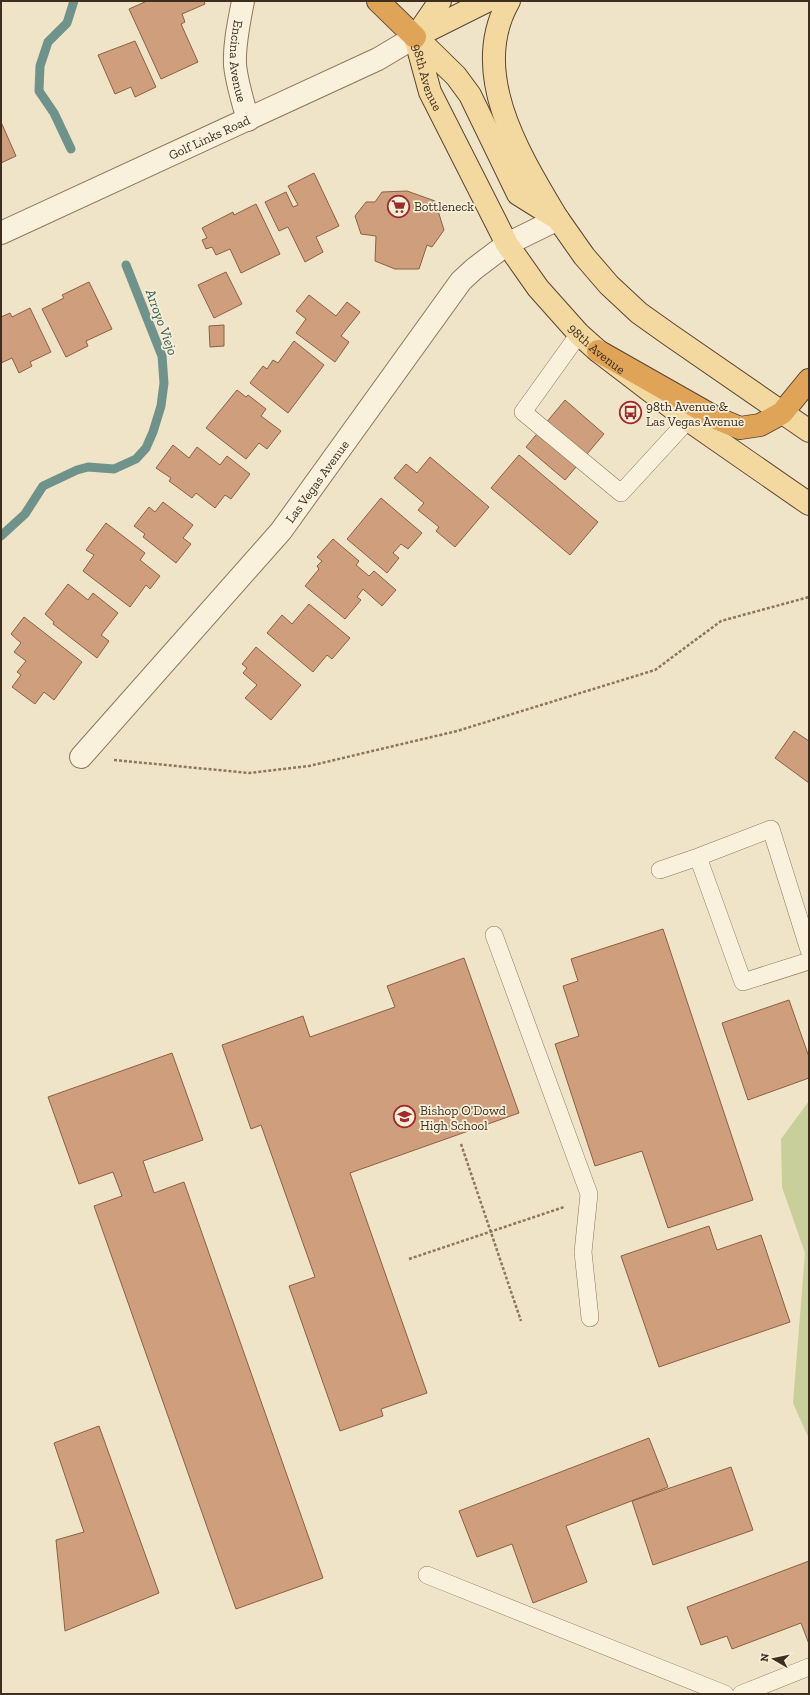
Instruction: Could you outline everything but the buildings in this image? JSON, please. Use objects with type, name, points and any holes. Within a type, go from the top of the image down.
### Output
[{"type":"highway","points":[[378,1],[415,37]]},
{"type":"highway","points":[[598,351],[716,418],[740,428],[760,425],[782,412],[809,380]]},
{"type":"main road","name":"Golf Links Road","points":[[415,37],[440,1]]},
{"type":"main road","name":"Golf Links Road","points":[[415,37],[487,1]]},
{"type":"main road","points":[[509,1],[503,11],[494,39],[493,65],[495,80],[506,121],[536,183],[558,218]]},
{"type":"main road","name":"98th Avenue","points":[[415,37],[456,76],[467,90],[518,194],[558,218],[584,256],[609,285],[639,313],[809,431]]},
{"type":"main road","name":"98th Avenue","points":[[415,37],[430,92],[507,244],[538,288],[580,334],[598,351],[688,420],[809,504]]},
{"type":"street","name":"Encina Avenue","points":[[243,1],[238,26],[235,65],[239,88],[248,120]]},
{"type":"street","name":"Golf Links Road","points":[[1,233],[378,59],[415,37]]},
{"type":"street","name":"Las Vegas Avenue","points":[[81,757],[281,531],[462,281],[507,244],[558,218]]},
{"type":"lane","points":[[580,334],[523,412],[621,493],[688,420]]},
{"type":"lane","points":[[660,870],[771,829],[809,950]]},
{"type":"lane","points":[[698,857],[743,982],[809,961]]},
{"type":"lane","points":[[494,936],[589,1194],[583,1252],[590,1318]]},
{"type":"lane","points":[[427,1575],[725,1694]]},
{"type":"lane","points":[[741,1694],[809,1667]]},
{"type":"path","points":[[81,757],[249,773],[310,766],[457,731],[655,670],[721,621],[809,597]]},
{"type":"path","points":[[461,1144],[521,1321]]},
{"type":"path","points":[[409,1259],[566,1206]]},
{"type":"green space","points":[[809,1101],[809,1439],[793,1403],[805,1253],[782,1187],[781,1139]]},
{"type":"waterway","name":"Arroyo Viejo","points":[[71,149],[54,113],[39,91],[40,66],[48,42],[67,23],[74,1]]},
{"type":"waterway","name":"Arroyo Viejo","points":[[1,536],[25,514],[43,486],[77,470],[88,467],[114,469],[136,459],[146,448],[153,432],[161,406],[164,383],[162,356],[126,265]]},
{"type":"place","name":"Bottleneck","points":[[398,206]]},
{"type":"place","name":"98th Avenue & Las Vegas Avenue","points":[[631,413]]},
{"type":"place","name":"Bishop O'Dowd High School","points":[[405,1117]]}]
